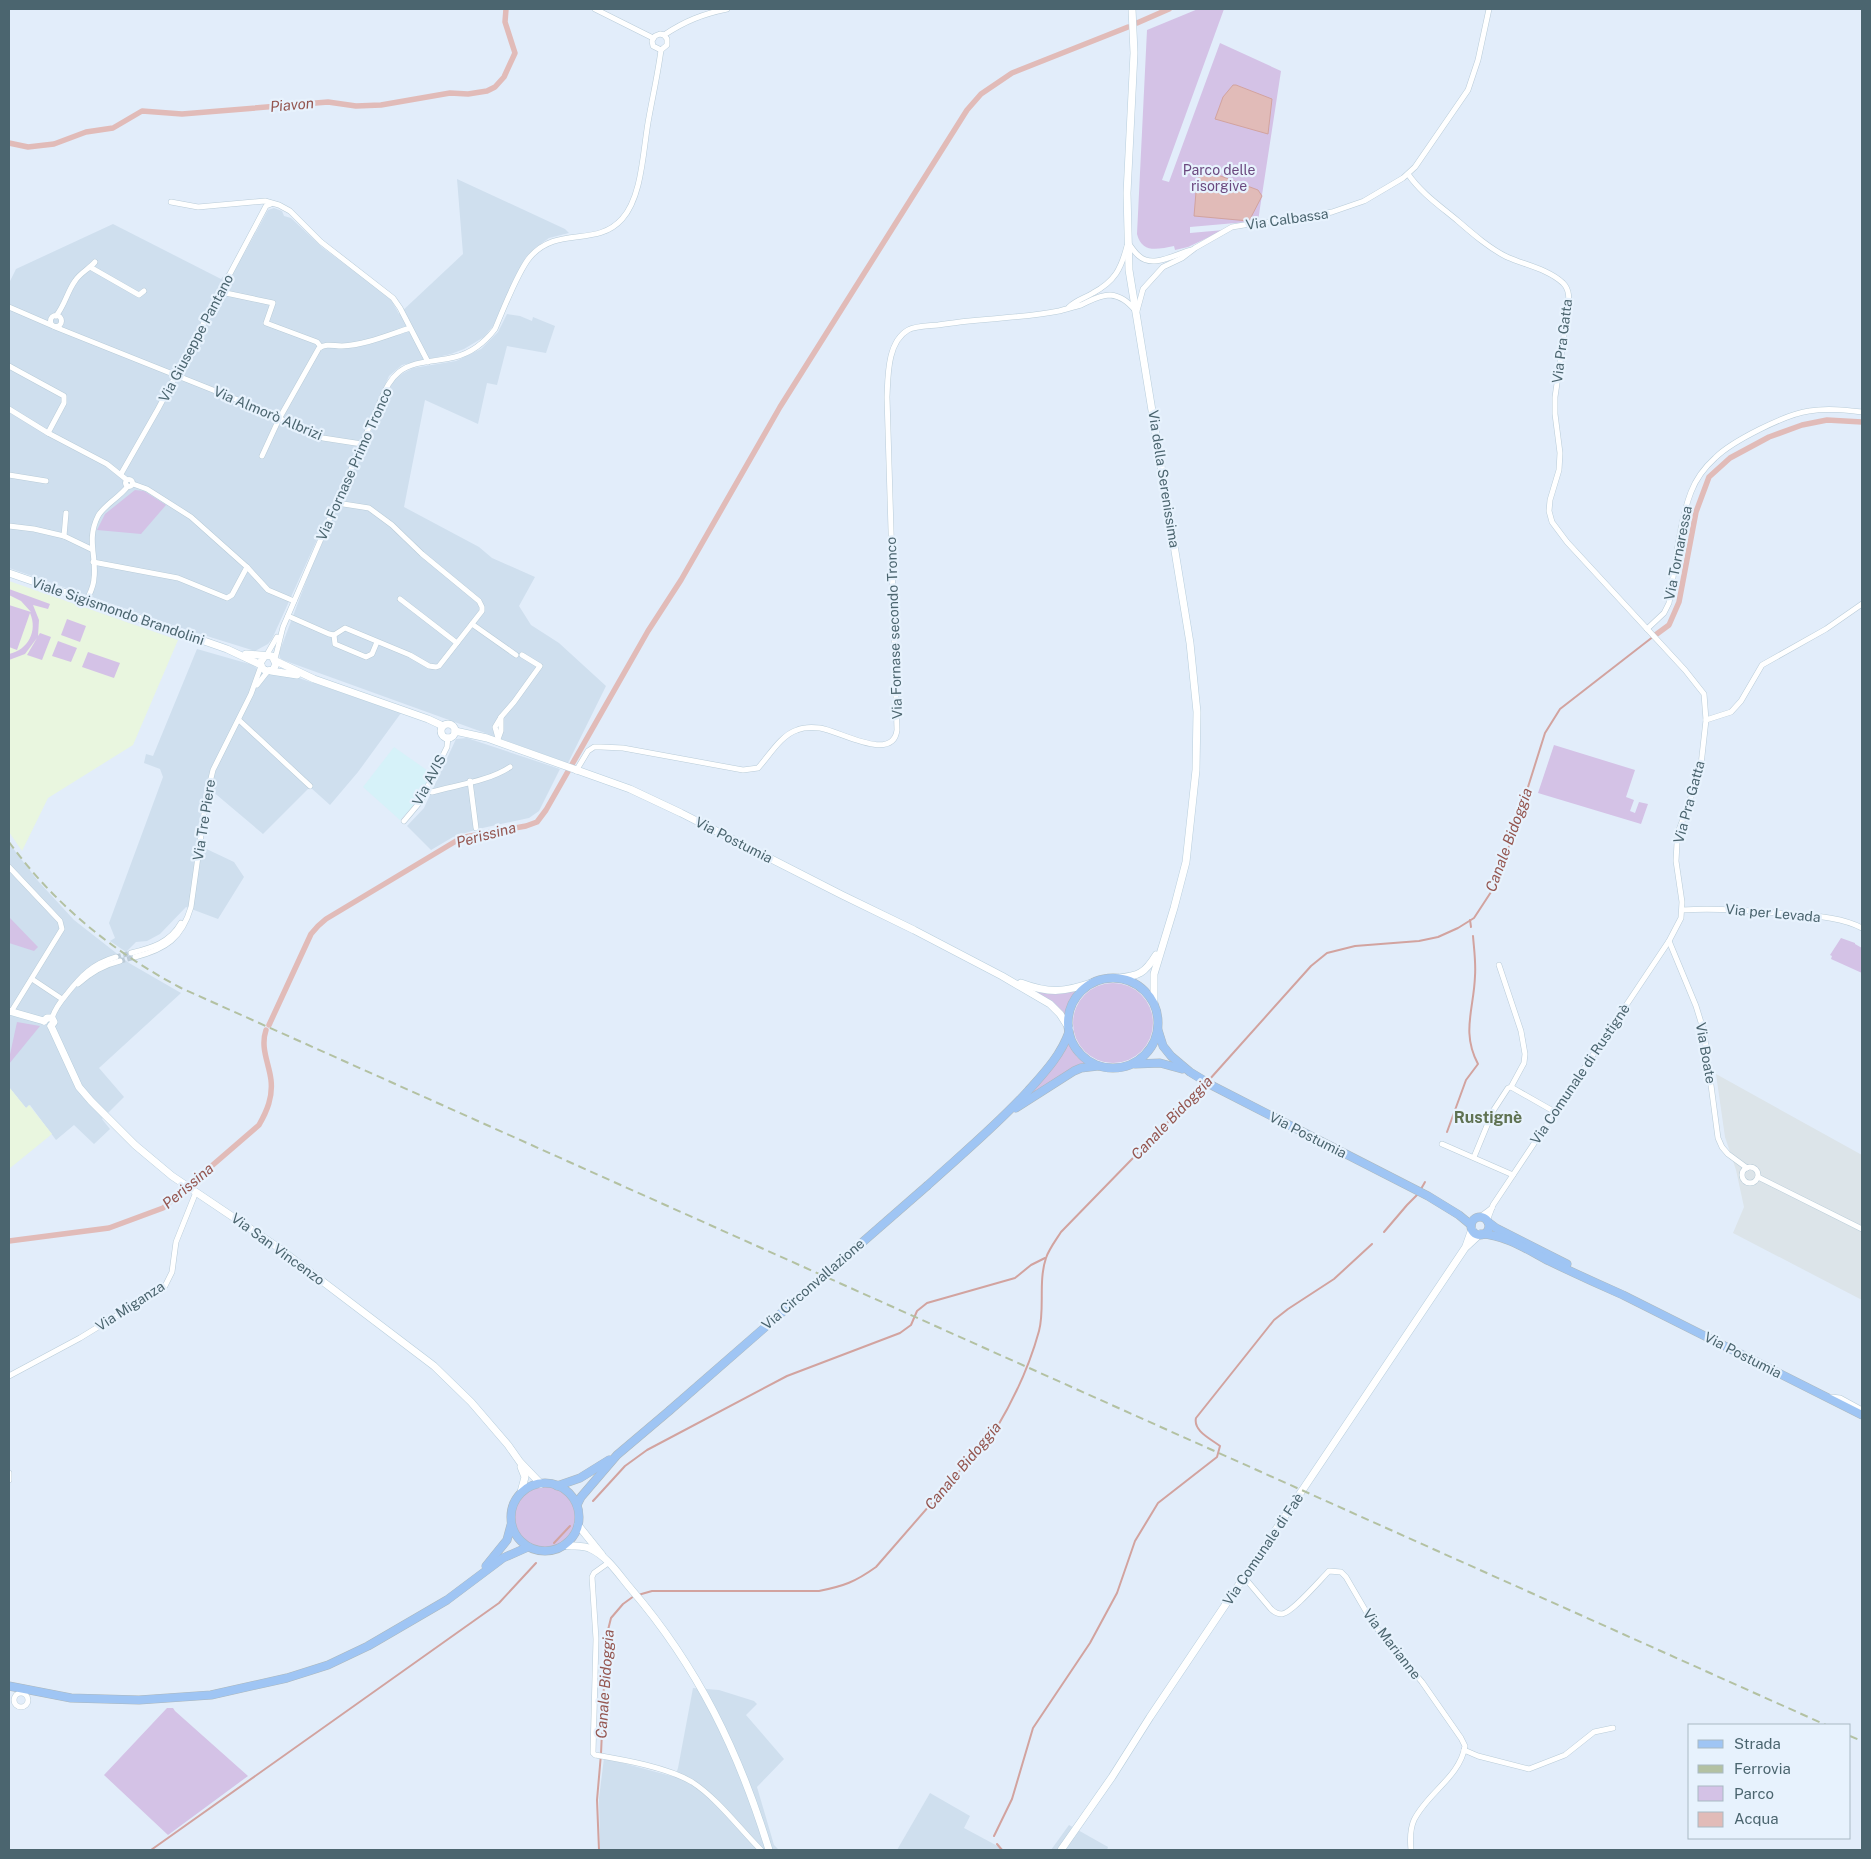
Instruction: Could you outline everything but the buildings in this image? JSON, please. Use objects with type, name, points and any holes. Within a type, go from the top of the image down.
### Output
[{"type":"main road","name":"Via della Serenissima","points":[[1132,9],[1134,53],[1127,193],[1129,270],[1190,643],[1197,712],[1196,770],[1186,862],[1162,946]]},
{"type":"main road","name":"Viale Sigismondo Brandolini","points":[[9,573],[227,649],[261,666],[264,670],[270,671]]},
{"type":"main road","name":"Viale Sigismondo Brandolini","points":[[227,649],[270,656],[275,660]]},
{"type":"main road","points":[[261,666],[261,660],[265,656]]},
{"type":"main road","points":[[270,671],[276,666],[275,660]]},
{"type":"main road","points":[[275,660],[314,679],[443,726],[450,724],[455,731],[452,736],[448,737],[442,733],[443,726]]},
{"type":"main road","points":[[270,671],[314,679]]},
{"type":"main road","name":"Via Postumia","points":[[455,731],[467,732],[497,740],[562,766],[630,789],[681,813],[1002,976],[1050,1004],[1060,1014],[1069,1030]]},
{"type":"main road","points":[[1162,946],[1153,979],[1158,1030],[1156,1038],[1145,1056],[1132,1064],[1112,1068],[1099,1066],[1081,1055],[1075,1047],[1069,1030],[1070,1013],[1075,1000],[1082,990],[1094,982],[1105,978],[1134,976],[1147,969],[1162,946]]},
{"type":"main road","name":"Via Postumia","points":[[1002,976],[1033,988],[1055,992],[1070,990],[1094,982]]},
{"type":"main road","points":[[1118,978],[1140,986],[1154,1002]]},
{"type":"main road","points":[[10,1012],[44,1021],[47,1018],[52,1018],[54,1022],[51,1026],[46,1026],[44,1021]]},
{"type":"main road","name":"Via San Vincenzo","points":[[51,1026],[75,1080],[87,1098],[146,1155],[185,1185],[296,1260],[434,1366],[471,1402],[520,1462],[541,1484]]},
{"type":"main road","name":"Via Circonvallazione","points":[[557,1486],[580,1478],[617,1454],[928,1185],[1008,1113],[1064,1048],[1069,1030]]},
{"type":"main road","name":"Via Postumia","points":[[1158,1030],[1166,1050],[1190,1072]]},
{"type":"main road","name":"Via Postumia","points":[[1132,1064],[1160,1062],[1190,1072],[1479,1222],[1498,1229],[1599,1280],[1623,1295]]},
{"type":"main road","name":"Via Circonvallazione","points":[[1008,1113],[1074,1071],[1081,1068],[1099,1066]]},
{"type":"main road","name":"Via Postumia","points":[[1479,1222],[1475,1233],[1490,1234],[1510,1241],[1623,1295],[1862,1415]]},
{"type":"main road","points":[[1479,1222],[1488,1230],[1481,1234]]},
{"type":"main road","name":"Via Comunale di Faè","points":[[1061,1850],[1112,1777],[1465,1248],[1479,1222]]},
{"type":"main road","name":"Via Comunale di Faè","points":[[1465,1248],[1481,1234]]},
{"type":"main road","name":"Via Circonvallazione","points":[[576,1505],[617,1454]]},
{"type":"main road","name":"Via San Vincenzo","points":[[520,1462],[525,1477],[522,1492]]},
{"type":"main road","points":[[475,1578],[507,1540],[511,1523],[511,1511],[515,1500],[522,1492],[541,1484],[557,1486],[569,1493],[579,1515],[578,1525],[573,1536],[557,1549],[544,1552],[528,1547],[518,1539],[511,1523]]},
{"type":"main road","points":[[578,1525],[664,1630],[690,1669],[712,1708],[745,1779],[769,1850]]},
{"type":"main road","points":[[564,1545],[589,1548],[606,1560]]},
{"type":"main road","points":[[9,1686],[71,1698],[139,1700],[211,1695],[287,1678],[328,1665],[368,1646],[447,1600],[502,1558],[528,1547]]},
{"type":"street","points":[[595,9],[653,38]]},
{"type":"street","points":[[653,38],[658,34],[664,35],[683,22],[702,14],[727,9]]},
{"type":"street","points":[[1408,174],[1415,167],[1468,90],[1478,60],[1489,9]]},
{"type":"street","points":[[653,38],[653,46],[661,50],[667,45],[667,39],[664,35]]},
{"type":"street","name":"Via Fornase Primo Tronco","points":[[265,656],[283,627],[362,444],[388,386],[394,377],[405,368],[455,357],[468,352],[489,337],[495,329],[523,267],[538,249],[560,238],[601,233],[621,220],[629,210],[639,174],[661,50]]},
{"type":"street","name":"Via Calbassa","points":[[1137,313],[1143,289],[1150,279],[1163,267],[1182,258],[1192,250],[1232,227],[1297,219],[1345,208],[1383,190],[1408,174]]},
{"type":"street","name":"Via Pra Gatta","points":[[1408,174],[1416,186],[1485,243],[1507,257],[1554,277],[1567,288],[1569,296],[1568,308],[1555,406],[1560,453],[1559,470],[1550,500],[1549,511],[1552,522],[1558,533],[1686,670],[1704,694],[1706,720],[1701,764],[1683,816],[1677,843],[1676,861],[1682,918],[1669,941]]},
{"type":"street","points":[[170,202],[198,207],[265,201],[290,211],[321,242],[387,292],[400,308],[428,362]]},
{"type":"street","name":"Via Giuseppe Pantano","points":[[121,474],[176,376],[266,206],[271,204]]},
{"type":"street","name":"Via Calbassa","points":[[1127,243],[1140,258],[1147,260],[1158,261],[1192,250]]},
{"type":"street","name":"Via Fornase secondo Tronco","points":[[576,771],[588,751],[594,747],[623,748],[743,770],[752,770],[758,768],[792,732],[810,727],[843,734],[869,744],[884,745],[893,742],[896,738],[897,730],[887,397],[888,368],[893,350],[900,338],[908,330],[968,320],[1012,317],[1061,310],[1068,307],[1108,284],[1122,266],[1127,243]]},
{"type":"street","points":[[51,320],[54,326],[60,325],[61,309],[76,279],[95,262]]},
{"type":"street","points":[[90,267],[139,295],[144,291]]},
{"type":"street","points":[[221,292],[273,303],[266,323],[317,342],[321,347]]},
{"type":"street","name":"Via Fornase secondo Tronco","points":[[1068,307],[1079,306],[1101,296],[1112,295],[1123,299],[1137,313]]},
{"type":"street","name":"Via Almorò Albrizi","points":[[9,307],[242,402],[322,438],[362,444]]},
{"type":"street","points":[[42,321],[59,319]]},
{"type":"street","points":[[59,319],[68,331]]},
{"type":"street","points":[[262,456],[279,419],[321,347],[328,344],[343,346],[360,344],[410,328]]},
{"type":"street","points":[[9,366],[64,396],[64,403],[48,433]]},
{"type":"street","points":[[9,409],[48,433],[107,464],[121,474],[129,484],[147,489],[192,517],[247,567],[268,590],[294,601]]},
{"type":"street","name":"Via Tornaressa","points":[[1648,630],[1664,613],[1669,603],[1691,490],[1701,473],[1715,457],[1732,445],[1780,420],[1808,411],[1832,409],[1862,412]]},
{"type":"street","points":[[9,475],[46,481]]},
{"type":"street","points":[[87,600],[94,579],[92,537],[98,516],[123,493],[129,484]]},
{"type":"street","points":[[334,635],[345,628],[410,655],[429,666],[436,667],[440,666],[482,611],[479,601],[422,554],[392,525],[369,508],[337,503]]},
{"type":"street","points":[[64,536],[66,513]]},
{"type":"street","points":[[9,526],[34,529],[64,536],[92,548]]},
{"type":"street","points":[[93,562],[178,578],[226,598],[232,595],[247,567]]},
{"type":"street","points":[[400,598],[457,643]]},
{"type":"street","points":[[1706,720],[1731,712],[1741,701],[1762,665],[1826,629],[1862,604]]},
{"type":"street","points":[[288,616],[334,635]]},
{"type":"street","points":[[472,624],[519,655],[540,666],[495,727],[497,740]]},
{"type":"street","name":"Via Fornase Primo Tronco","points":[[275,660],[283,627]]},
{"type":"street","points":[[334,635],[335,644],[363,656],[372,654],[377,642]]},
{"type":"street","name":"Via Tre Piere","points":[[133,955],[156,946],[171,936],[183,919],[192,898],[208,784],[212,770],[252,694],[261,666]]},
{"type":"street","name":"Via Tre Piere","points":[[252,694],[270,671]]},
{"type":"street","points":[[239,720],[310,786]]},
{"type":"street","name":"Via AVIS","points":[[404,821],[420,802],[447,747],[448,737]]},
{"type":"street","points":[[426,789],[432,792],[500,773],[510,767]]},
{"type":"street","points":[[470,782],[476,828]]},
{"type":"street","points":[[9,867],[60,921],[61,926],[61,933],[10,1012]]},
{"type":"street","name":"Via per Levada","points":[[1682,910],[1720,909],[1824,917],[1854,924],[1862,928]]},
{"type":"street","name":"Via Comunale di Rustignè","points":[[1479,1222],[1492,1208],[1512,1175],[1669,941]]},
{"type":"street","name":"Via Boate","points":[[1669,941],[1696,1006],[1704,1032],[1720,1142],[1728,1154],[1746,1169]]},
{"type":"street","points":[[52,1018],[62,999],[87,970],[101,962],[118,959]]},
{"type":"street","points":[[1474,1157],[1493,1111],[1508,1088],[1511,1087],[1524,1063],[1525,1054],[1521,1031],[1500,965]]},
{"type":"street","points":[[32,979],[62,999]]},
{"type":"street","points":[[1511,1087],[1555,1112]]},
{"type":"street","points":[[1442,1144],[1512,1175]]},
{"type":"street","points":[[1758,1177],[1755,1182],[1748,1183],[1743,1178],[1746,1169],[1754,1169],[1758,1177],[1862,1229]]},
{"type":"street","name":"Via Miganza","points":[[9,1376],[80,1338],[164,1286],[172,1272],[176,1242],[194,1191]]},
{"type":"street","points":[[1823,1395],[1840,1398],[1862,1410]]},
{"type":"street","points":[[9,1473],[9,1480]]},
{"type":"street","points":[[606,1560],[592,1577],[596,1639],[592,1749],[595,1756],[669,1772],[693,1783],[709,1796],[761,1850]]},
{"type":"street","name":"Via Marianne","points":[[1244,1577],[1271,1609],[1276,1613],[1282,1614],[1291,1609],[1329,1571],[1340,1572],[1346,1577],[1374,1625],[1418,1677],[1454,1726],[1465,1746],[1464,1750]]},
{"type":"street","points":[[9,1694],[23,1694],[28,1700],[23,1707],[19,1707],[9,1694]]},
{"type":"street","points":[[14,1702],[18,1694]]},
{"type":"street","points":[[1411,1850],[1410,1837],[1414,1820],[1453,1771],[1461,1759],[1464,1750],[1478,1756],[1529,1769],[1565,1755],[1594,1732],[1613,1728]]},
{"type":"shaded area","points":[[457,179],[565,229],[569,233],[549,238],[526,257],[493,326],[484,337],[464,349],[451,354],[402,365],[389,376],[334,502],[272,639],[268,644],[255,651],[181,628],[9,568],[9,283],[16,269],[113,224],[221,279],[244,254],[268,210],[274,208],[282,211],[284,216],[291,218],[323,248],[390,298],[399,314],[463,254]]},
{"type":"shaded area","points":[[507,314],[520,316],[532,321],[533,317],[555,326],[546,353],[507,346],[497,385],[487,383],[478,424],[425,400],[404,507],[479,547],[492,558],[535,577],[519,606],[531,625],[559,643],[606,686],[568,763],[283,660],[280,658],[279,653],[310,571],[393,381],[413,368],[456,361],[481,349],[498,332]]},
{"type":"shaded area","points":[[9,581],[178,640],[133,745],[48,798],[22,851],[9,832]]},
{"type":"shaded area","points":[[197,649],[253,665],[264,675],[276,673],[293,676],[401,713],[358,772],[330,805],[310,787],[263,834],[205,785],[196,844],[234,862],[244,877],[218,919],[186,907],[160,934],[147,941],[136,942],[126,952],[110,941],[115,938],[109,923],[163,777],[160,769],[144,763],[146,754],[153,756]]},
{"type":"shaded area","points":[[467,738],[560,769],[539,811],[529,818],[478,829],[453,837],[431,850],[407,826],[424,808],[456,739]]},
{"type":"shaded area","points":[[394,747],[431,773],[418,801],[400,820],[363,787]]},
{"type":"shaded area","points":[[9,843],[38,881],[74,920],[129,963],[181,993],[99,1068],[124,1097],[102,1119],[110,1129],[94,1144],[74,1125],[56,1140],[30,1105],[26,1108],[9,1087]]},
{"type":"shaded area","points":[[1716,1074],[1862,1155],[1862,1300],[1733,1233],[1744,1207],[1736,1170],[1725,1137]]},
{"type":"shaded area","points":[[9,1087],[26,1108],[29,1105],[52,1134],[9,1169]]},
{"type":"shaded area","points":[[693,1688],[719,1690],[754,1701],[757,1704],[746,1715],[784,1759],[757,1787],[774,1845],[779,1850],[600,1850],[599,1798],[604,1758],[675,1777]]},
{"type":"shaded area","points":[[930,1793],[970,1816],[964,1828],[1005,1850],[897,1850]]},
{"type":"shaded area","points":[[1069,1825],[1108,1847],[1107,1850],[1051,1850]]},
{"type":"green space","name":"Parco delle risorgive","points":[[1198,9],[1224,9],[1162,180],[1169,182],[1220,43],[1281,71],[1258,221],[1190,227],[1190,233],[1224,230],[1188,247],[1175,250],[1174,246],[1151,249],[1143,245],[1137,234],[1147,30]]},
{"type":"green space","points":[[135,490],[144,491],[166,505],[141,534],[97,530],[105,514]]},
{"type":"green space","points":[[9,589],[50,604],[48,609],[33,605],[39,620],[38,636],[40,633],[51,637],[42,660],[27,655],[37,638],[25,654],[9,660],[9,654],[16,652],[30,639],[33,626],[30,613],[17,650],[9,647],[9,605],[31,612],[21,601],[9,595]]},
{"type":"green space","points":[[67,619],[86,626],[80,642],[61,635]]},
{"type":"green space","points":[[58,641],[77,648],[71,662],[52,656]]},
{"type":"green space","points":[[88,652],[120,663],[114,678],[82,667]]},
{"type":"green space","points":[[1554,745],[1635,770],[1626,797],[1634,800],[1630,811],[1635,813],[1639,802],[1648,804],[1641,824],[1538,793]]},
{"type":"green space","points":[[9,917],[38,947],[34,951],[9,943]]},
{"type":"green space","points":[[1841,938],[1855,943],[1862,948],[1862,973],[1831,959],[1832,956],[1830,955]]},
{"type":"green space","points":[[1113,983],[1128,986],[1141,995],[1150,1008],[1153,1023],[1150,1038],[1141,1051],[1128,1060],[1113,1063],[1098,1060],[1085,1051],[1076,1038],[1073,1023],[1076,1008],[1085,995],[1098,986]]},
{"type":"green space","points":[[1024,987],[1053,994],[1075,991],[1068,1004],[1065,1018]]},
{"type":"green space","points":[[17,1022],[40,1026],[9,1064],[9,1059]]},
{"type":"green space","points":[[1068,1043],[1077,1057],[1086,1064],[1022,1101]]},
{"type":"green space","points":[[538,1486],[550,1486],[566,1495],[573,1505],[575,1517],[573,1529],[566,1539],[550,1548],[538,1548],[527,1543],[518,1534],[513,1523],[513,1511],[518,1500],[527,1491]]},
{"type":"green space","points":[[167,1708],[173,1708],[248,1776],[168,1835],[104,1775]]},
{"type":"water","points":[[1233,85],[1272,99],[1268,134],[1215,119],[1223,97]]},
{"type":"water","points":[[1201,172],[1210,172],[1258,190],[1262,196],[1249,221],[1194,216],[1197,180]]},
{"type":"waterway","name":"Piavon","points":[[9,143],[28,147],[54,144],[86,132],[113,128],[142,111],[182,114],[328,102],[356,106],[381,105],[450,93],[468,94],[487,91],[495,87],[504,77],[515,53],[505,22],[506,9]]},
{"type":"waterway","points":[[1137,23],[1169,9]]},
{"type":"waterway","points":[[269,1025],[311,934],[326,919],[456,841],[465,837],[526,826],[537,822],[546,810],[648,631],[681,580],[780,407],[967,110],[981,94],[1012,73],[1128,27]]},
{"type":"waterway","name":"Canale Bidoggia","points":[[1654,636],[1669,625],[1679,602],[1696,512],[1709,477],[1730,458],[1769,437],[1802,425],[1827,420],[1862,422]]},
{"type":"waterway","name":"Canale Bidoggia","points":[[1209,1080],[1311,966],[1327,953],[1355,946],[1419,941],[1438,937],[1474,918],[1493,889],[1511,841],[1545,733],[1560,709],[1654,636]]},
{"type":"waterway","name":"Canale Bidoggia","points":[[1470,920],[1471,927]]},
{"type":"waterway","points":[[1447,1132],[1466,1080],[1478,1064],[1473,1052],[1469,1031],[1475,971],[1473,936]]},
{"type":"waterway","name":"Perissina","points":[[9,1241],[109,1228],[163,1208],[259,1125],[267,1109],[271,1092],[271,1080],[264,1049],[266,1030]]},
{"type":"waterway","name":"Canale Bidoggia","points":[[638,1595],[652,1591],[819,1591],[849,1583],[876,1567],[996,1429],[1003,1418],[1021,1381],[1039,1331],[1042,1314],[1042,1276],[1049,1251],[1061,1232],[1206,1083]]},
{"type":"waterway","points":[[1421,1189],[1425,1182]]},
{"type":"waterway","points":[[1384,1232],[1419,1193]]},
{"type":"waterway","points":[[994,1836],[1012,1799],[1033,1728],[1090,1643],[1117,1593],[1135,1541],[1158,1503],[1217,1457],[1220,1446],[1200,1431],[1197,1427],[1196,1418],[1274,1320],[1334,1279],[1372,1244]]},
{"type":"waterway","points":[[593,1501],[625,1466],[647,1450],[787,1376],[900,1333],[911,1325],[917,1311],[927,1303],[1015,1278],[1031,1265],[1045,1258]]},
{"type":"waterway","points":[[554,1543],[570,1526]]},
{"type":"waterway","points":[[151,1850],[499,1603],[536,1563]]},
{"type":"waterway","name":"Canale Bidoggia","points":[[599,1850],[597,1800],[606,1638],[611,1618],[623,1604],[634,1596]]},
{"type":"waterway","points":[[997,1844],[1002,1850]]},
{"type":"tunnel","points":[[116,957],[131,953]]},
{"type":"tunnel","points":[[120,961],[135,957]]},
{"type":"railway","points":[[9,842],[45,886],[86,925],[132,959],[181,988],[1824,1724]]},
{"type":"railway","points":[[1851,1736],[1862,1741]]},
{"type":"district","name":"Rustignè","points":[[1488,1117]]}]
